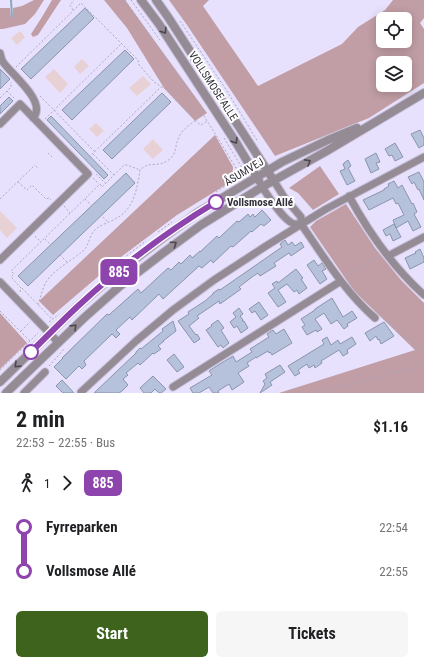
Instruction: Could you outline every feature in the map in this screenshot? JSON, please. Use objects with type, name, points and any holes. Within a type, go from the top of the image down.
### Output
[{"type":"street","name":"VOLLSMOSE ALLE","points":[[141,0],[168,37],[237,144],[262,187]]},
{"type":"street","name":"VOLLSMOSE ALLE","points":[[156,0],[274,181]]},
{"type":"street","points":[[0,53],[3,61],[11,72],[30,92],[34,99],[37,112],[33,118]]},
{"type":"street","name":"ÅSUMVEJ","points":[[6,393],[85,317],[120,286],[163,252],[201,225],[262,187],[424,93]]},
{"type":"street","points":[[0,124],[20,104],[88,174],[0,260]]},
{"type":"street","name":"ÅSUMVEJ","points":[[0,382],[113,276],[197,213],[282,162],[387,115]]},
{"type":"street","points":[[81,392],[136,341],[173,310],[214,280],[266,246],[349,196],[424,156]]},
{"type":"street","name":"ÅSUMVEJ","points":[[274,181],[284,197],[301,217],[302,224],[340,280],[363,308],[375,318]]},
{"type":"street","name":"ÅSUMVEJ","points":[[262,187],[280,212],[288,220],[295,224],[302,224]]},
{"type":"street","points":[[349,196],[369,230],[386,254],[412,284],[424,295]]},
{"type":"street","points":[[386,254],[424,237]]},
{"type":"street","points":[[173,387],[340,280]]},
{"type":"street","points":[[0,282],[58,342]]},
{"type":"street","points":[[24,393],[45,372]]},
{"type":"path","points":[[74,0],[70,5],[74,10]]},
{"type":"path","points":[[125,0],[168,61],[207,121],[241,176],[244,185]]},
{"type":"path","points":[[412,0],[424,12]]},
{"type":"path","points":[[11,72],[81,3],[138,60],[139,65],[154,82],[164,88],[199,124],[201,125],[207,121]]},
{"type":"path","points":[[178,18],[223,85],[258,142]]},
{"type":"path","points":[[45,119],[122,44]]},
{"type":"path","points":[[0,98],[11,87]]},
{"type":"path","points":[[84,162],[161,87]]},
{"type":"path","points":[[7,91],[15,99]]},
{"type":"path","points":[[39,95],[95,152]]},
{"type":"path","points":[[94,178],[102,187],[124,165],[140,170],[148,166],[166,162],[175,153],[179,136],[195,120]]},
{"type":"path","points":[[48,153],[52,157]]},
{"type":"path","points":[[93,154],[114,175]]},
{"type":"path","points":[[0,199],[36,165],[39,169]]},
{"type":"path","points":[[234,181],[236,168]]},
{"type":"path","points":[[38,305],[45,284],[49,278],[84,250],[94,232],[100,226],[117,219],[130,206],[135,196],[140,170]]},
{"type":"path","points":[[94,172],[106,184]]},
{"type":"path","points":[[18,182],[27,190],[32,185],[46,199],[48,198],[56,205]]},
{"type":"path","points":[[52,319],[11,277],[14,274],[11,271],[100,184]]},
{"type":"path","points":[[85,198],[91,204]]},
{"type":"path","points":[[64,207],[70,213]]},
{"type":"path","points":[[103,217],[108,222]]},
{"type":"path","points":[[35,236],[40,242]]},
{"type":"path","points":[[44,238],[51,245]]},
{"type":"path","points":[[340,280],[386,254]]},
{"type":"path","points":[[60,255],[68,263]]},
{"type":"path","points":[[18,301],[22,288]]},
{"type":"path","points":[[0,311],[30,341]]},
{"type":"path","points":[[375,318],[382,316],[424,352]]},
{"type":"path","points":[[20,331],[34,318]]},
{"type":"path","points":[[45,372],[64,349],[58,342]]},
{"type":"path","points":[[312,393],[424,365]]},
{"type":"shaded area","points":[[34,0],[44,0],[35,14],[25,24],[0,29],[0,8],[10,8],[11,18],[13,18],[13,8],[22,6]]},
{"type":"shaded area","points":[[52,0],[61,0],[38,35],[33,37],[31,34]]},
{"type":"shaded area","points":[[104,0],[125,0],[207,113],[195,121],[164,88],[127,28]]},
{"type":"shaded area","points":[[169,0],[209,0],[203,6],[258,86],[342,44],[358,27],[376,16],[376,48],[412,48],[412,12],[382,12],[393,0],[424,0],[424,18],[420,23],[424,29],[424,83],[412,91],[412,56],[376,56],[376,92],[410,92],[369,118],[275,156]]},
{"type":"shaded area","points":[[20,31],[25,37],[17,45],[11,38]]},
{"type":"shaded area","points":[[82,59],[89,66],[80,74],[74,67]]},
{"type":"shaded area","points":[[54,69],[68,84],[60,93],[45,77]]},
{"type":"shaded area","points":[[143,76],[151,84],[137,96],[129,88]]},
{"type":"shaded area","points":[[96,123],[104,131],[97,137],[89,129]]},
{"type":"shaded area","points":[[215,135],[233,167],[232,181],[177,215],[121,257],[53,315],[39,301]]},
{"type":"shaded area","points":[[153,139],[163,150],[153,159],[143,149]]},
{"type":"shaded area","points":[[320,166],[339,194],[313,210],[298,193],[289,188]]},
{"type":"shaded area","points":[[346,204],[375,248],[401,280],[424,303],[424,393],[279,393],[415,350],[354,291],[310,227],[316,221]]},
{"type":"shaded area","points":[[0,211],[17,228],[7,238],[0,230]]},
{"type":"shaded area","points":[[0,313],[27,343],[0,369]]},
{"type":"building","points":[[85,8],[94,18],[31,79],[21,69]]},
{"type":"building","points":[[125,50],[134,59],[72,120],[62,110]]},
{"type":"building","points":[[0,69],[10,79],[0,89]]},
{"type":"building","points":[[162,93],[171,102],[112,159],[103,150]]},
{"type":"building","points":[[9,97],[13,101],[0,114],[0,106]]},
{"type":"building","points":[[51,116],[108,175],[104,179],[47,120]]},
{"type":"building","points":[[420,130],[424,138],[424,145],[419,148],[411,134]]},
{"type":"building","points":[[395,143],[403,157],[395,161],[392,155],[389,156],[385,149]]},
{"type":"building","points":[[376,153],[380,162],[376,163],[379,169],[371,173],[365,159]]},
{"type":"building","points":[[348,160],[351,166],[348,168],[355,181],[347,185],[340,171],[345,169],[343,164]]},
{"type":"building","points":[[419,172],[424,182],[424,200],[419,189],[418,190],[414,182],[412,184],[408,177]]},
{"type":"building","points":[[126,173],[135,183],[28,286],[18,276]]},
{"type":"building","points":[[394,181],[398,188],[402,185],[417,212],[414,214],[421,227],[413,231],[408,221],[396,228],[393,220],[404,215],[398,203],[396,204],[393,198],[369,210],[363,200],[384,190],[389,186],[388,184]]},
{"type":"building","points":[[262,210],[271,220],[264,226],[261,224],[252,232],[251,231],[233,247],[231,246],[213,263],[211,260],[202,268],[199,266],[163,299],[159,294],[132,320],[130,317],[116,330],[120,334],[116,338],[112,334],[84,361],[86,365],[82,369],[79,366],[66,379],[54,367],[107,314],[109,315],[138,289],[141,293],[168,268],[171,270],[179,262],[181,264],[190,255],[192,258],[217,236],[219,238],[237,221],[239,222],[248,214],[250,217],[253,214],[255,217]]},
{"type":"building","points":[[394,224],[401,237],[393,241],[390,234],[386,236],[383,230]]},
{"type":"building","points":[[285,240],[288,245],[292,242],[295,246],[301,242],[304,247],[291,256],[289,253],[274,263],[276,266],[260,276],[258,273],[239,287],[241,289],[220,304],[219,301],[197,316],[199,318],[189,326],[200,339],[194,343],[178,321],[189,314],[188,312],[205,301],[213,293],[219,289],[220,290],[282,247],[280,244]]},
{"type":"building","points":[[420,249],[424,262],[410,269],[405,258],[416,253],[415,252]]},
{"type":"building","points":[[314,260],[318,266],[322,263],[326,269],[322,271],[327,279],[320,284],[307,265]]},
{"type":"building","points":[[296,269],[303,278],[301,279],[307,288],[299,294],[297,290],[294,292],[287,284],[278,290],[286,302],[278,307],[268,293],[275,288],[272,284],[277,281],[278,283]]},
{"type":"building","points":[[332,298],[343,317],[352,311],[357,318],[347,324],[348,326],[344,329],[337,320],[331,324],[324,313],[315,319],[322,329],[317,332],[316,330],[307,335],[302,327],[305,325],[301,319]]},
{"type":"building","points":[[259,302],[268,315],[261,320],[255,311],[252,313],[249,309]]},
{"type":"building","points":[[239,308],[243,314],[240,316],[243,320],[242,321],[244,321],[248,328],[241,333],[237,326],[234,328],[230,322],[236,317],[233,313]]},
{"type":"building","points":[[218,320],[224,328],[221,330],[229,343],[223,348],[221,345],[218,347],[206,330]]},
{"type":"building","points":[[173,321],[176,331],[158,346],[161,349],[154,354],[153,353],[140,365],[138,363],[126,373],[128,375],[123,379],[128,385],[122,391],[119,393],[94,393],[140,348],[141,349],[163,331],[162,329]]},
{"type":"building","points":[[384,322],[394,336],[381,344],[376,336],[370,341],[365,333]]},
{"type":"building","points":[[284,329],[292,343],[272,355],[268,351],[247,363],[249,366],[238,373],[244,382],[232,390],[229,384],[218,391],[219,393],[213,393],[209,387],[199,393],[193,393],[190,388],[212,375],[209,371],[233,356],[236,362],[252,352],[250,349],[269,337],[267,334],[273,330],[276,334]]},
{"type":"building","points":[[327,337],[331,345],[338,340],[340,344],[352,337],[356,344],[347,350],[348,353],[343,356],[339,350],[321,361],[322,363],[315,368],[314,365],[309,368],[307,364],[298,370],[300,373],[295,376],[288,366],[324,344],[322,340]]},
{"type":"building","points":[[174,354],[184,367],[177,372],[167,360]]},
{"type":"building","points":[[280,365],[285,372],[270,382],[272,385],[260,393],[265,384],[263,381],[267,378],[265,374]]},
{"type":"building","points":[[153,376],[166,389],[161,393],[155,389],[151,393],[144,393],[140,388]]},
{"type":"building","points":[[62,380],[74,393],[63,393],[56,386]]},
{"type":"waterway","points":[[11,0],[12,17]]},
{"type":"bus line","name":"885","points":[[31,352],[77,307],[113,276],[197,213],[216,202]]},
{"type":"place","name":"Vollsmose Allé","points":[[216,202]]}]
